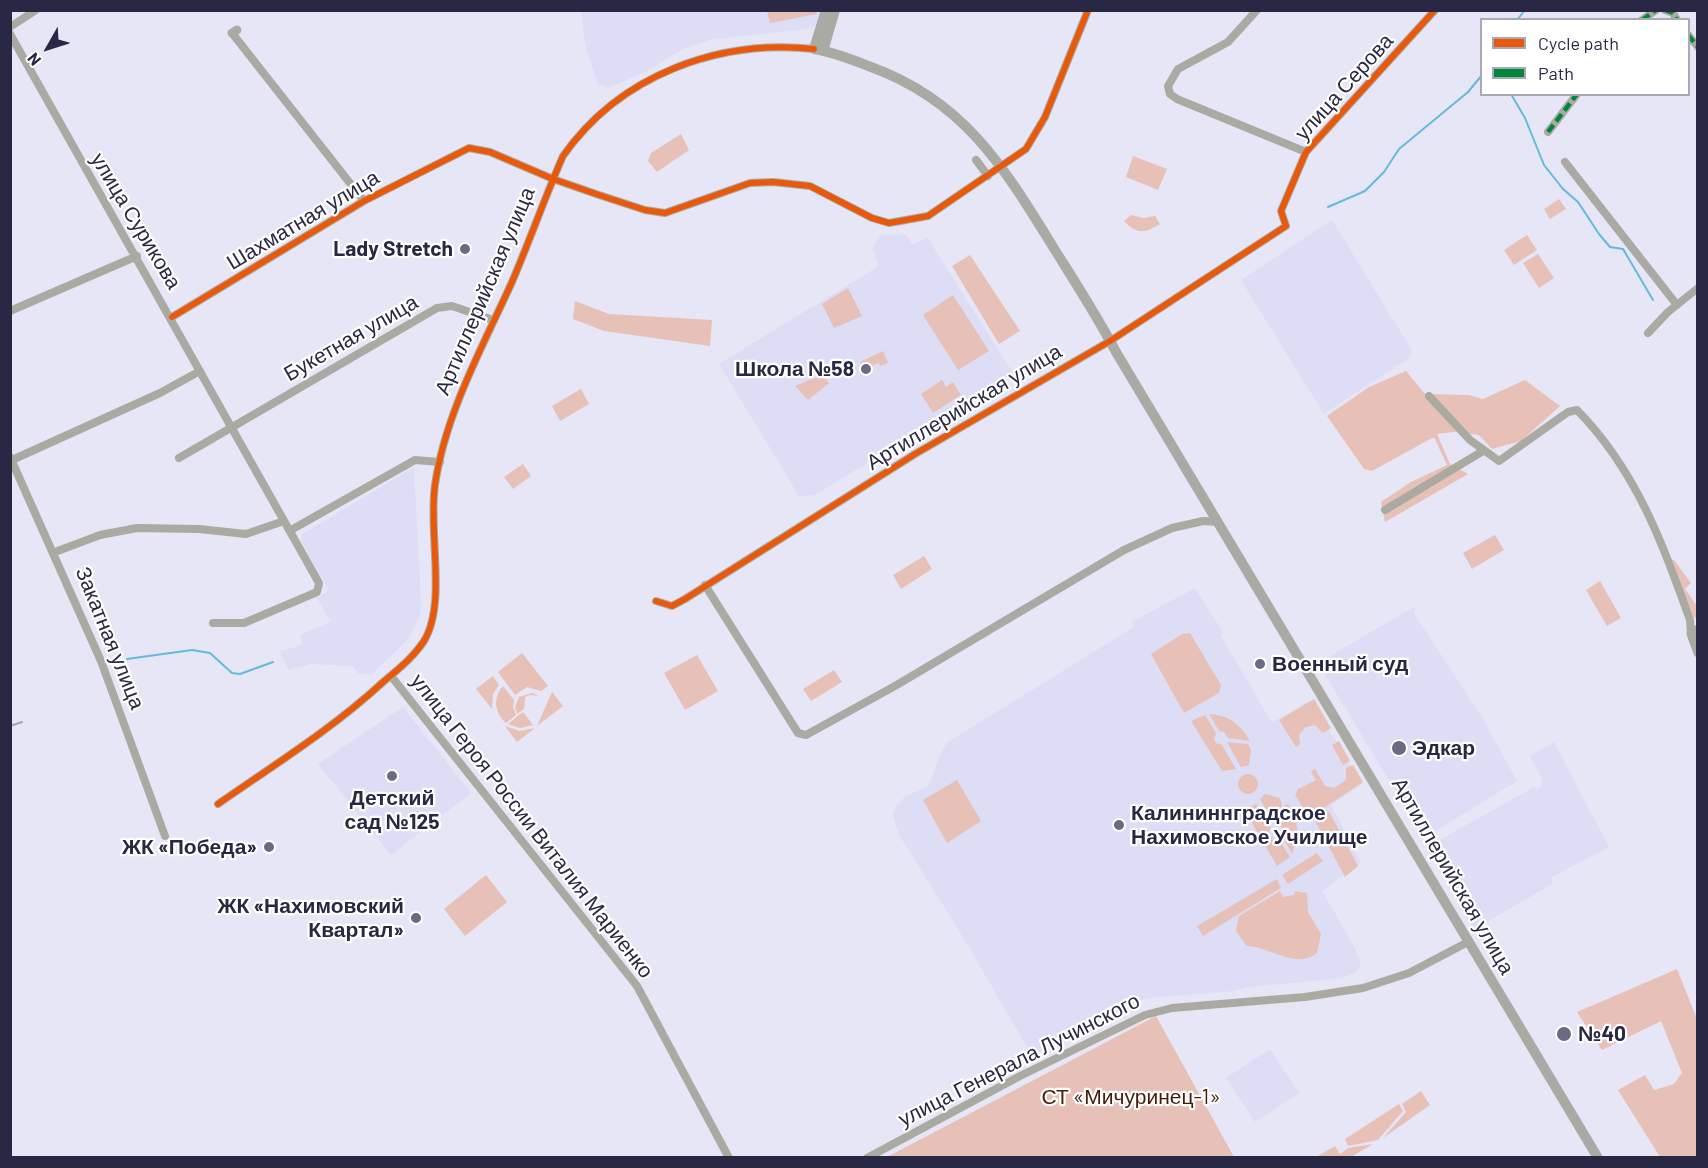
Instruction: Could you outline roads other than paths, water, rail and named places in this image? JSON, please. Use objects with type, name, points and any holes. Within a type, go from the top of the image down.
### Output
[{"type":"main road","points":[[819,50],[826,10]]},
{"type":"main road","points":[[819,50],[835,10]]},
{"type":"main road","name":"Артиллерийская улица","points":[[819,50],[888,73],[929,95],[969,128],[1002,168],[1097,315],[1110,341],[1598,1158]]},
{"type":"street","points":[[10,27],[36,10]]},
{"type":"street","name":"Шахматная улица","points":[[172,317],[364,201],[469,148],[490,152],[553,179],[639,208],[664,213],[750,183],[788,183],[810,186],[872,218],[889,223],[928,216],[1002,168],[1026,149],[1035,135],[1088,10]]},
{"type":"street","points":[[1257,10],[1228,42],[1179,69],[1172,76],[1168,86],[1170,94],[1177,99],[1306,152]]},
{"type":"street","name":"улица Серова","points":[[1286,226],[1281,211],[1306,152],[1435,10]]},
{"type":"street","points":[[234,32],[364,201]]},
{"type":"street","name":"улица Сурикова","points":[[10,34],[64,128],[76,155],[172,317],[319,583],[316,592],[263,616],[244,623],[213,623]]},
{"type":"street","name":"Артиллерийская улица","points":[[218,804],[355,708],[414,655],[432,624],[435,606],[432,510],[440,462],[453,421],[493,320],[524,254],[553,179],[563,156],[584,129],[614,102],[660,74],[688,62],[729,52],[761,48],[819,50]]},
{"type":"street","points":[[1548,132],[1575,96]]},
{"type":"street","points":[[976,159],[988,176]]},
{"type":"street","points":[[1565,162],[1677,305]]},
{"type":"street","name":"Артиллерийская улица","points":[[656,601],[672,606],[803,522],[1110,341],[1286,226]]},
{"type":"street","points":[[10,311],[137,256]]},
{"type":"street","points":[[1648,333],[1698,288]]},
{"type":"street","name":"Букетная улица","points":[[179,458],[437,308],[452,306],[493,320]]},
{"type":"street","points":[[11,458],[160,393],[200,371]]},
{"type":"street","points":[[1429,396],[1483,451],[1499,461],[1568,412],[1576,410],[1602,438],[1649,511],[1690,620],[1698,653]]},
{"type":"street","points":[[1384,510],[1483,451]]},
{"type":"street","name":"Закатная улица","points":[[11,458],[55,552],[129,733],[144,783],[165,836]]},
{"type":"street","points":[[291,530],[415,460],[440,462]]},
{"type":"street","points":[[55,552],[100,535],[137,528],[199,529],[246,534],[284,521]]},
{"type":"street","points":[[705,585],[798,733],[806,735],[895,686],[1124,550],[1172,528],[1203,522],[1218,522]]},
{"type":"street","name":"улица Героя России Виталия Мариенко","points":[[391,676],[638,986],[729,1158]]},
{"type":"street","name":"улица Генерала Лучинского","points":[[867,1158],[1020,1076],[1145,1015],[1172,1008],[1305,997],[1363,988],[1409,973],[1468,942]]},
{"type":"waterway","points":[[1519,18],[1525,10]]},
{"type":"waterway","points":[[1328,207],[1365,191],[1384,172],[1399,149],[1468,92],[1480,77]]},
{"type":"waterway","points":[[1512,96],[1525,118],[1544,165],[1563,189],[1578,202],[1610,247],[1623,249],[1653,300]]},
{"type":"waterway","points":[[127,659],[192,650],[210,653],[232,673],[240,674],[273,662]]},
{"type":"railway","points":[[10,726],[22,722]]},
{"type":"place","name":"Lady Stretch","points":[[465,249]]},
{"type":"place","name":"Школа №58","points":[[866,369]]},
{"type":"place","name":"Военный суд","points":[[1260,664]]},
{"type":"place","name":"Эдкар","points":[[1399,748]]},
{"type":"place","name":"Детский сад №125","points":[[392,776]]},
{"type":"place","name":"Калининнградское Нахимовское Училище","points":[[1119,825]]},
{"type":"place","name":"ЖК «Победа»","points":[[269,847]]},
{"type":"place","name":"ЖК «Нахимовский Квартал»","points":[[416,918]]},
{"type":"place","name":"№40","points":[[1564,1034]]},
{"type":"park label","name":"СТ «Мичуринец-1»","points":[[1131,1097]]}]
